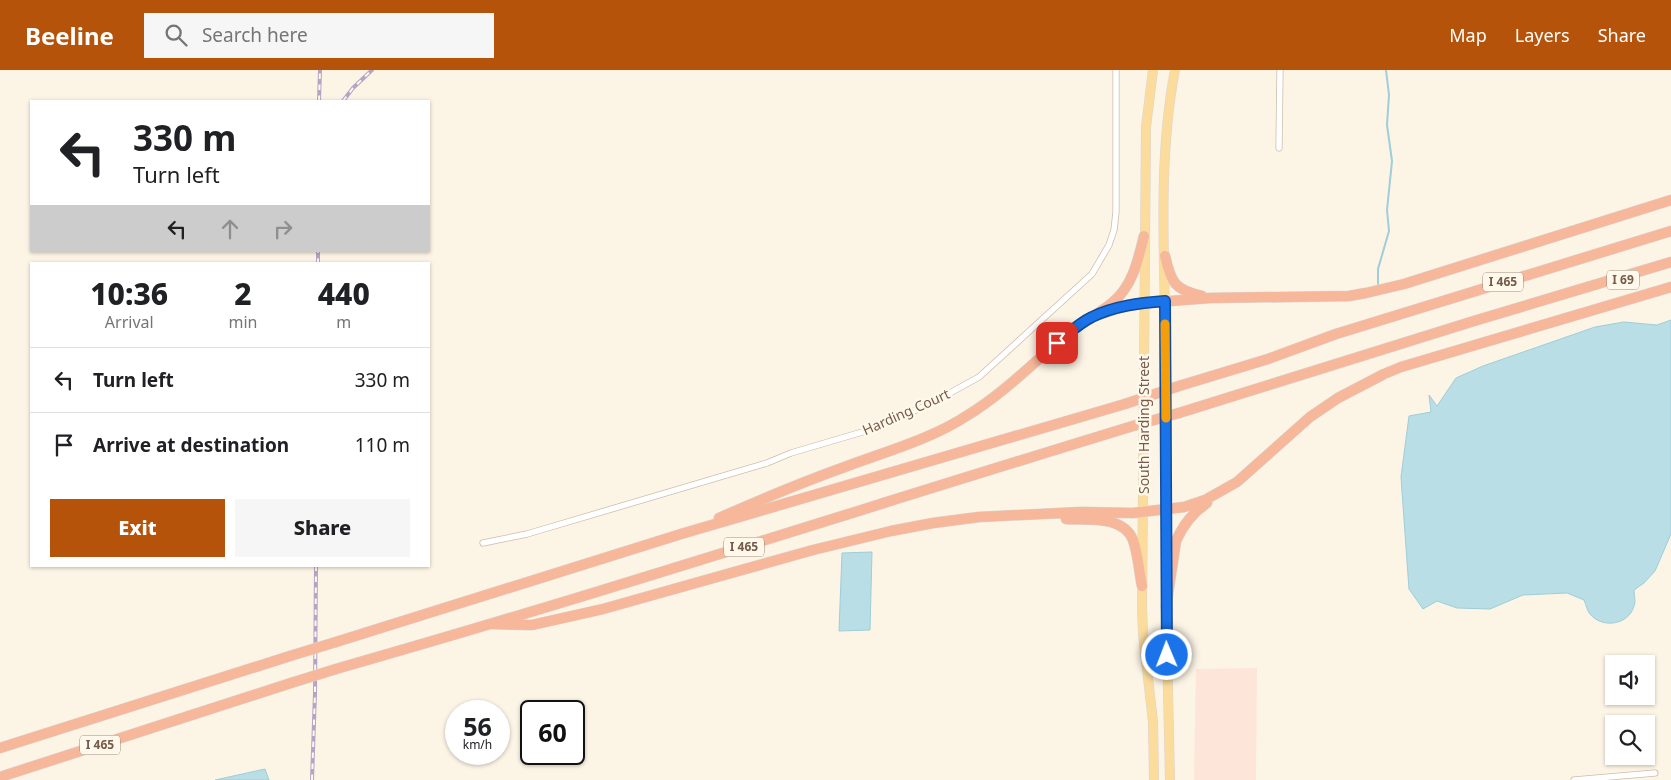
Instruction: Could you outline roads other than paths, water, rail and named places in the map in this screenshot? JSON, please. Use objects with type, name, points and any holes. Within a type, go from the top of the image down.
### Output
[{"type":"highway","points":[[1092,317],[1128,305],[1144,302],[1210,298],[1349,296],[1366,293],[1404,284],[1671,200]]},
{"type":"highway","name":"I 465","points":[[0,748],[682,534],[1125,404],[1268,359],[1336,334],[1671,231]]},
{"type":"highway","points":[[682,534],[791,486],[937,432],[960,420],[991,400],[1074,328],[1112,304],[1129,284],[1136,268],[1144,236]]},
{"type":"highway","points":[[1165,256],[1169,274],[1176,286],[1191,294],[1210,298]]},
{"type":"highway","name":"I 465","points":[[0,777],[336,669],[492,624],[1474,320],[1671,262]]},
{"type":"highway","name":"I 69","points":[[1575,291],[1671,269]]},
{"type":"highway","points":[[492,624],[532,625],[594,611],[721,575],[891,531],[933,523],[979,517],[1081,512],[1144,512],[1195,504],[1237,482],[1292,432],[1323,407],[1352,389],[1384,374],[1418,362],[1671,287]]},
{"type":"highway","points":[[1166,607],[1174,548],[1180,532],[1193,513],[1221,491]]},
{"type":"highway","points":[[1023,516],[1116,524],[1125,529],[1133,540],[1142,586]]},
{"type":"main road","name":"South Harding Street","points":[[1153,70],[1146,127],[1142,586],[1143,634],[1153,722],[1154,780]]},
{"type":"main road","name":"South Harding Street","points":[[1170,780],[1166,607],[1164,187],[1167,119],[1176,70]]},
{"type":"street","name":"Harding Court","points":[[483,543],[528,534],[767,463],[791,453],[869,430],[930,404],[979,377],[1092,274],[1109,245],[1114,230],[1116,212],[1116,70]]},
{"type":"street","points":[[1279,148],[1280,70]]},
{"type":"street","points":[[1574,780],[1655,773]]},
{"type":"water","points":[[1671,320],[1671,534],[1655,571],[1644,583],[1634,590],[1635,603],[1627,617],[1615,623],[1601,622],[1589,613],[1584,600],[1567,593],[1523,595],[1490,609],[1457,608],[1437,601],[1423,609],[1409,589],[1401,477],[1409,416],[1431,412],[1429,395],[1437,406],[1456,378],[1483,366],[1595,327],[1624,322],[1657,325]]},
{"type":"water","points":[[872,552],[870,630],[839,631],[842,553]]},
{"type":"water","points":[[265,769],[269,780],[215,780]]},
{"type":"waterway","points":[[1378,284],[1378,269],[1389,231],[1387,210],[1392,161],[1387,125],[1389,95],[1386,70]]},
{"type":"railway","points":[[319,100],[320,70]]},
{"type":"railway","points":[[344,100],[353,88],[372,70]]},
{"type":"railway","points":[[318,252],[318,262]]},
{"type":"railway","points":[[312,780],[316,567]]}]
